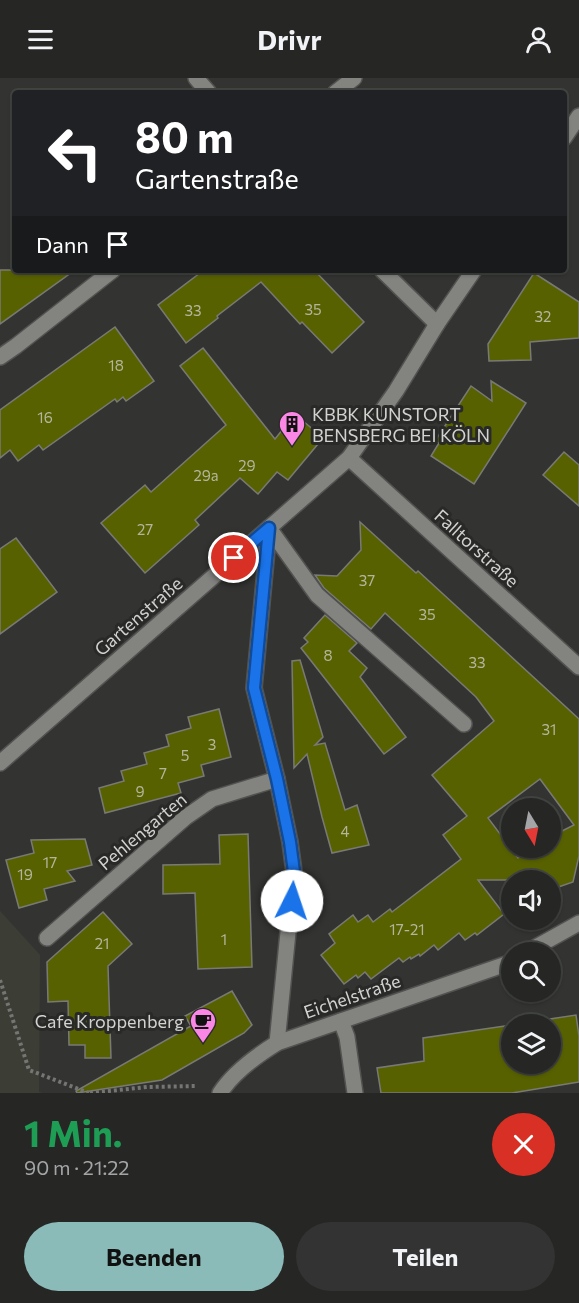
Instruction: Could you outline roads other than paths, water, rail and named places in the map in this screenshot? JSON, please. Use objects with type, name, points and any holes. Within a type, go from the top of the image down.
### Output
[{"type":"street","points":[[196,78],[206,90]]},
{"type":"street","points":[[339,90],[354,78]]},
{"type":"street","points":[[567,134],[579,116]]},
{"type":"street","points":[[0,357],[109,273]]},
{"type":"street","points":[[384,273],[437,324]]},
{"type":"street","name":"Gartenstraße","points":[[0,763],[349,458],[396,391],[472,273]]},
{"type":"street","name":"Falltorstraße","points":[[349,458],[579,667]]},
{"type":"street","points":[[269,528],[318,595],[464,724]]},
{"type":"street","points":[[269,528],[254,688],[277,779],[294,872],[277,1043]]},
{"type":"street","name":"Pehlengarten","points":[[47,938],[186,817],[212,799],[277,779]]},
{"type":"street","points":[[546,942],[579,924]]},
{"type":"street","name":"Eichelstraße","points":[[222,1089],[260,1053],[277,1043],[501,966]]},
{"type":"street","points":[[340,1021],[347,1037],[355,1093]]},
{"type":"place","name":"KBBK KUNSTORT BENSBERG BEI KÖLN","points":[[292,447]]},
{"type":"place","name":"Cafe Kroppenberg","points":[[203,1044]]}]
